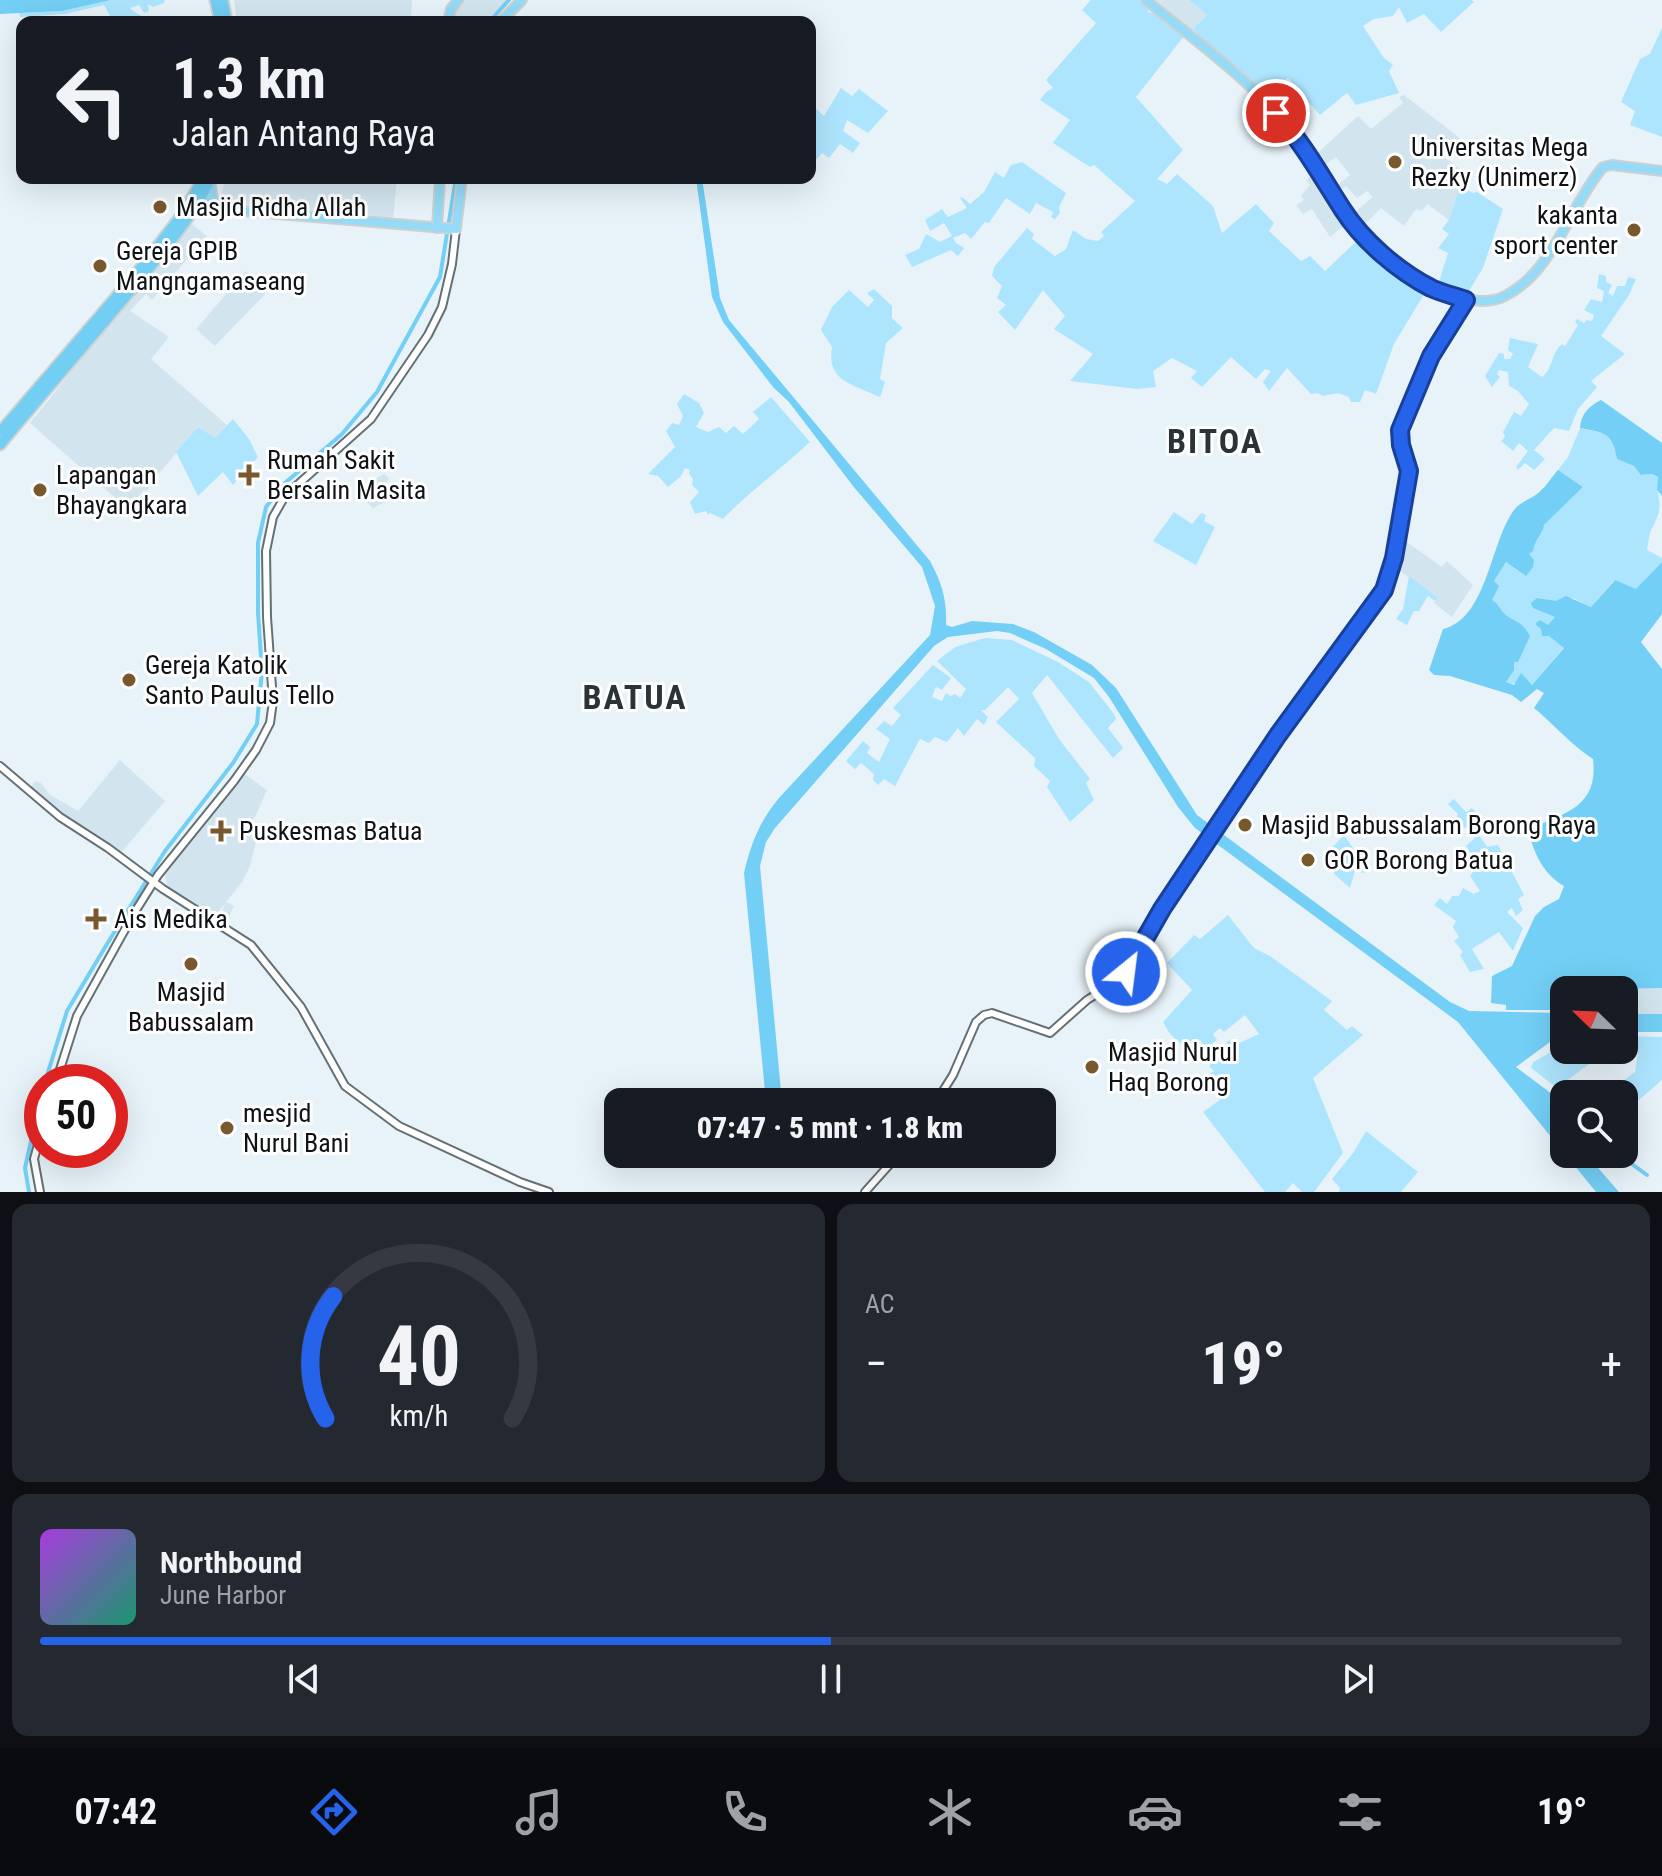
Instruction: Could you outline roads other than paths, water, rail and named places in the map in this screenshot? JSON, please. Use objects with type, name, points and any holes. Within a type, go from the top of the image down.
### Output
[{"type":"highway","points":[[0,445],[186,216],[206,184]]},
{"type":"highway","points":[[0,432],[73,354]]},
{"type":"main road","points":[[506,16],[522,0]]},
{"type":"main road","points":[[1146,0],[1244,81],[1276,113],[1301,141],[1345,213],[1385,256],[1433,289],[1466,300],[1496,300],[1523,283],[1544,259],[1605,166],[1662,171]]},
{"type":"main road","points":[[210,184],[213,199],[230,210]]},
{"type":"main road","points":[[62,1064],[82,1005],[152,882],[234,781],[270,723],[273,692],[265,564],[267,537],[273,517],[285,496],[371,419],[428,335],[442,307],[452,264],[441,184]]},
{"type":"main road","points":[[445,227],[460,184]]},
{"type":"main road","points":[[198,196],[214,206],[230,210],[445,227]]},
{"type":"main road","points":[[945,1088],[976,1022],[984,1015],[992,1013],[1050,1033],[1093,996],[1119,980],[1162,909],[1300,703],[1384,590],[1394,558],[1409,471],[1400,430],[1431,356],[1466,300]]},
{"type":"main road","points":[[0,766],[51,810],[152,882],[240,937],[259,954],[315,1028],[345,1086],[399,1126],[489,1169],[549,1192]]},
{"type":"main road","points":[[163,869],[163,889]]},
{"type":"main road","points":[[36,1168],[40,1192]]},
{"type":"main road","points":[[865,1192],[886,1168]]},
{"type":"waterway","points":[[494,16],[509,0]]},
{"type":"waterway","points":[[51,1064],[67,1011],[107,944],[165,851],[233,763],[257,724],[262,671],[258,543],[266,507],[285,483],[342,434],[377,392],[440,277],[455,184]]},
{"type":"waterway","points":[[25,1168],[29,1192]]},
{"type":"waterway","points":[[1637,1168],[1647,1175]]},
{"type":"place","name":"Universitas Mega Rezky (Unimerz)","points":[[1395,162]]},
{"type":"place","name":"Masjid Ridha Allah","points":[[160,207]]},
{"type":"place","name":"kakanta sport center","points":[[1634,230]]},
{"type":"place","name":"Gereja GPIB Mangngamaseang","points":[[100,266]]},
{"type":"place","name":"Rumah Sakit Bersalin Masita","points":[[249,475]]},
{"type":"place","name":"Lapangan Bhayangkara","points":[[40,490]]},
{"type":"place","name":"Gereja Katolik Santo Paulus Tello","points":[[129,680]]},
{"type":"place","name":"Masjid Babussalam Borong Raya","points":[[1245,825]]},
{"type":"place","name":"Puskesmas Batua","points":[[221,831]]},
{"type":"place","name":"GOR Borong Batua","points":[[1308,860]]},
{"type":"place","name":"Ais Medika","points":[[96,919]]},
{"type":"place","name":"Masjid Babussalam","points":[[191,964]]},
{"type":"place","name":"Masjid Nurul Haq Borong","points":[[1092,1067]]},
{"type":"place","name":"mesjid Nurul Bani","points":[[227,1128]]},
{"type":"district","name":"BITOA","points":[[1215,441]]},
{"type":"district","name":"BATUA","points":[[635,697]]}]
